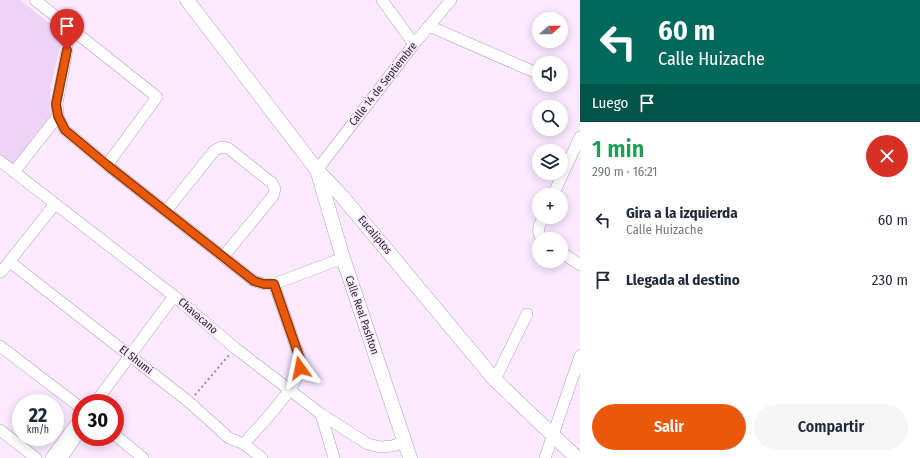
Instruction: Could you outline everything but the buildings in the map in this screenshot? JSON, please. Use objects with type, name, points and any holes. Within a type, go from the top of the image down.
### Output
[{"type":"street","points":[[382,0],[414,44]]},
{"type":"street","name":"Calle 14 de Septiembre","points":[[317,170],[414,44],[451,0]]},
{"type":"street","name":"Eucaliptos","points":[[188,1],[317,170],[340,194],[494,380],[577,458]]},
{"type":"street","points":[[41,2],[67,25],[157,97],[107,165]]},
{"type":"street","points":[[67,25],[67,50],[56,104],[58,116],[65,130],[254,281],[264,284],[274,284],[343,258]]},
{"type":"street","points":[[429,26],[532,71]]},
{"type":"street","points":[[14,172],[58,116]]},
{"type":"street","points":[[556,188],[580,138]]},
{"type":"street","points":[[166,211],[214,151],[221,147],[228,148],[272,183],[274,189],[273,196],[223,257]]},
{"type":"street","name":"Chavacano","points":[[0,161],[174,296],[234,348],[321,414],[368,444],[380,447],[392,446],[405,442]]},
{"type":"street","name":"Calle Real Pashton","points":[[317,170],[343,258],[410,458]]},
{"type":"street","points":[[0,272],[10,262],[55,204]]},
{"type":"street","points":[[568,257],[580,265]]},
{"type":"street","name":"El Shumi","points":[[10,262],[190,402],[229,438],[244,444],[262,458]]},
{"type":"street","points":[[244,444],[289,390],[297,377],[300,368],[300,359],[274,284]]},
{"type":"street","points":[[101,394],[174,296]]},
{"type":"street","points":[[494,380],[526,314]]},
{"type":"street","points":[[0,346],[72,401]]},
{"type":"street","points":[[545,458],[580,356]]},
{"type":"street","points":[[321,414],[334,458]]},
{"type":"street","points":[[51,458],[72,429]]},
{"type":"street","points":[[0,430],[36,458]]},
{"type":"street","points":[[62,458],[72,443]]},
{"type":"street","points":[[124,443],[142,458]]},
{"type":"path","points":[[190,402],[234,348]]},
{"type":"shaded area","points":[[0,0],[20,0],[58,30],[61,44],[50,88],[51,116],[13,166],[0,156]]},
{"type":"route","points":[[67,50],[56,104],[58,116],[65,130],[254,281],[264,284],[274,284],[300,359],[300,368]]}]
